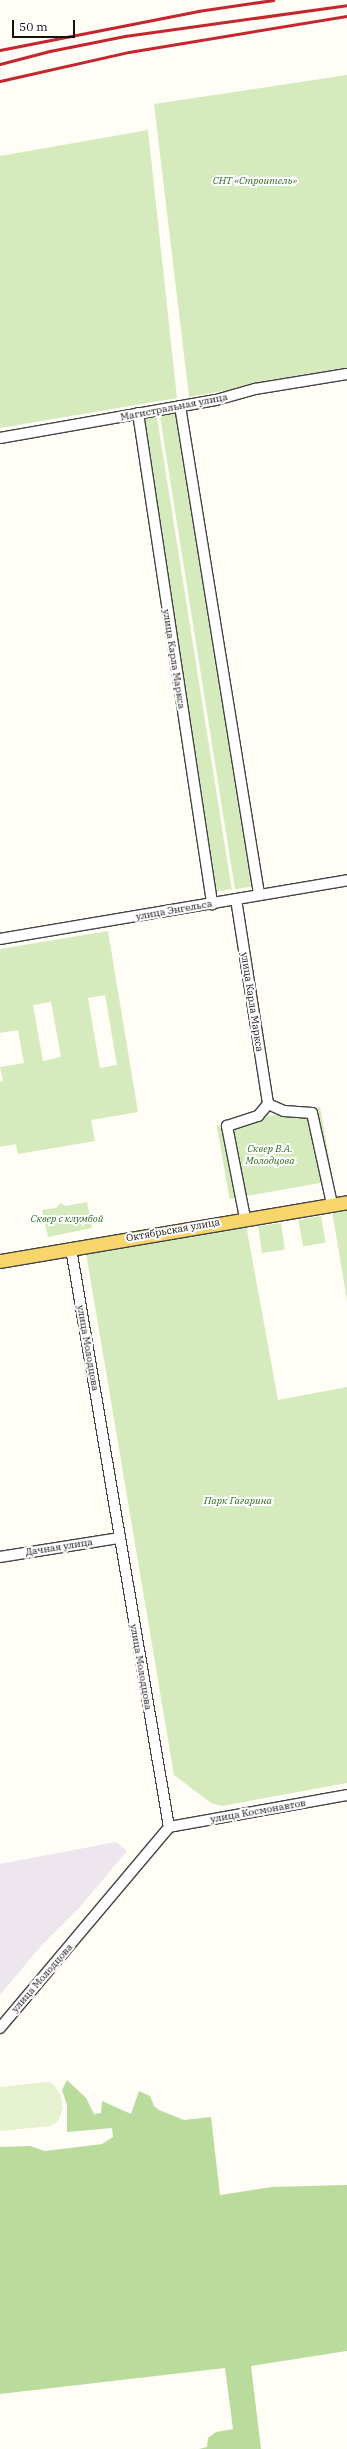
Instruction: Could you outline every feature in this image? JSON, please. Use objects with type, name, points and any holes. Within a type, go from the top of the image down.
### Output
[{"type":"main road","name":"Октябрьская улица","points":[[0,1261],[244,1218],[347,1202]]},
{"type":"street","name":"Магистральная улица","points":[[0,438],[216,400],[255,389],[347,374]]},
{"type":"street","points":[[180,406],[259,895]]},
{"type":"street","name":"улица Карла Маркса","points":[[138,414],[212,904]]},
{"type":"street","name":"улица Энгельса","points":[[0,939],[347,880]]},
{"type":"street","name":"улица Карла Маркса","points":[[236,899],[268,1104]]},
{"type":"street","points":[[244,1218],[227,1126],[258,1116],[268,1104],[284,1111],[312,1113],[332,1204]]},
{"type":"street","name":"улица Молодцова","points":[[0,2028],[169,1827],[71,1248]]},
{"type":"street","name":"Дачная улица","points":[[0,1557],[119,1538]]},
{"type":"street","name":"улица Космонавтов","points":[[169,1827],[347,1795]]},
{"type":"shaded area","points":[[116,1842],[127,1851],[80,1907],[41,1946],[0,1995],[0,1864]]},
{"type":"green space","name":"СНТ «Строитель»","points":[[347,75],[347,369],[189,397],[154,104]]},
{"type":"green space","points":[[148,130],[177,398],[0,428],[0,156]]},
{"type":"green space","points":[[179,408],[255,886],[235,889],[159,411]]},
{"type":"green space","points":[[156,411],[232,889],[215,892],[139,414]]},
{"type":"green space","points":[[108,931],[138,1112],[91,1120],[95,1141],[18,1154],[16,1144],[0,1147],[0,1082],[3,1081],[0,1067],[24,1063],[18,1030],[0,1033],[0,949]],"holes":[[[105,995],[117,1065],[100,1068],[88,998]],[[51,1002],[61,1057],[43,1061],[33,1005]]]},
{"type":"green space","name":"Сквер В.А. Молодцова","points":[[320,1107],[333,1181],[230,1199],[217,1125]]},
{"type":"green space","name":"Сквер с клумбой","points":[[87,1202],[92,1228],[48,1237],[42,1210],[56,1208],[60,1203],[66,1206]]},
{"type":"green space","points":[[347,1209],[347,1300],[332,1211]]},
{"type":"green space","points":[[321,1216],[326,1243],[303,1247],[298,1220]]},
{"type":"green space","points":[[281,1223],[285,1250],[262,1253],[258,1226]]},
{"type":"green space","name":"Парк Гагарина","points":[[246,1225],[278,1400],[347,1387],[347,1783],[222,1806],[211,1803],[174,1775],[86,1253]]},
{"type":"green space","points":[[67,2080],[86,2098],[94,2114],[101,2113],[102,2101],[131,2114],[139,2091],[150,2096],[154,2106],[159,2110],[184,2120],[211,2117],[220,2195],[272,2187],[347,2185],[347,2351],[251,2366],[261,2449],[199,2449],[207,2447],[208,2438],[216,2432],[233,2429],[225,2368],[0,2394],[0,2147],[30,2146],[45,2151],[102,2144],[113,2137],[112,2128],[67,2132],[67,2105],[62,2090]]},
{"type":"green space","points":[[47,2082],[53,2084],[61,2095],[63,2108],[58,2121],[50,2126],[0,2131],[0,2087]]},
{"type":"railway","points":[[0,50],[198,11],[273,0]]},
{"type":"railway","points":[[0,64],[50,51],[125,36],[347,5]]},
{"type":"railway","points":[[0,81],[129,52],[347,16]]}]
